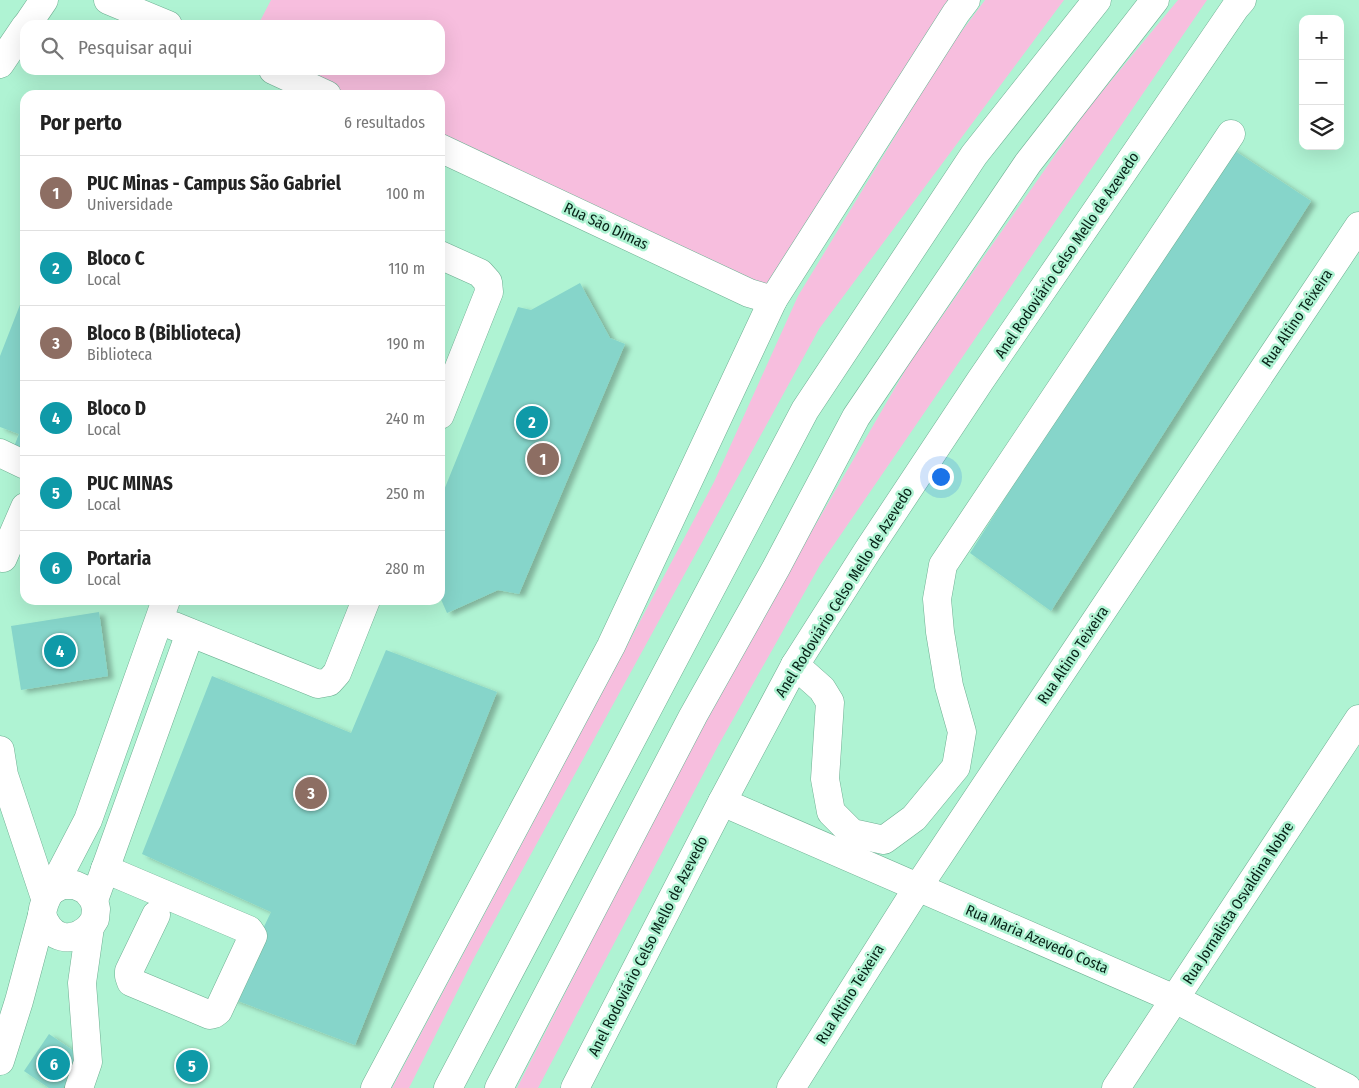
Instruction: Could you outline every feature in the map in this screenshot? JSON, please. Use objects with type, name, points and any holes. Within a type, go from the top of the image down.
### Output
[{"type":"main road","points":[[30,20],[44,0]]},
{"type":"main road","points":[[108,0],[156,20]]},
{"type":"main road","points":[[375,1088],[611,646],[774,300],[966,0]]},
{"type":"main road","points":[[448,1088],[805,410],[974,155],[1097,0]]},
{"type":"main road","points":[[499,1088],[693,716],[776,568],[856,417],[1028,163],[1155,0]]},
{"type":"main road","name":"Anel Rodoviário Celso Mello de Azevedo","points":[[575,1088],[722,802],[795,665],[868,550],[980,381],[1242,0]]},
{"type":"main road","points":[[0,64],[20,35]]},
{"type":"main road","points":[[284,75],[316,90]]},
{"type":"main road","points":[[795,665],[822,689],[830,702],[825,779],[831,812],[852,833],[884,840],[914,818],[956,767],[962,732],[949,686],[940,632],[937,599],[943,565],[1231,134]]},
{"type":"main road","name":"Rua São Dimas","points":[[445,150],[749,293],[774,300]]},
{"type":"main road","name":"Rua Altino Teixeira","points":[[791,1088],[918,887],[1359,226]]},
{"type":"main road","points":[[445,257],[480,273],[488,282],[489,292],[445,402]]},
{"type":"main road","points":[[0,453],[20,463]]},
{"type":"main road","points":[[1,561],[20,518]]},
{"type":"main road","points":[[0,1061],[10,1000],[46,901],[88,820],[162,610],[190,633],[318,684],[330,682],[337,673],[364,605]]},
{"type":"main road","points":[[94,900],[190,633]]},
{"type":"main road","name":"Rua Jornalista Osvaldina Nobre","points":[[1116,1088],[1359,719]]},
{"type":"main road","points":[[0,750],[4,775],[46,901],[46,925],[62,937],[73,938],[82,934],[90,927],[95,918],[94,900],[86,890],[75,885],[62,885],[46,901]]},
{"type":"main road","name":"Rua Maria Azevedo Costa","points":[[722,802],[1175,999],[1347,1088]]},
{"type":"main road","points":[[105,869],[252,932],[253,936],[218,1011],[214,1014],[210,1015],[132,982],[129,971],[156,915]]},
{"type":"main road","points":[[79,1088],[88,1062],[82,983],[90,927]]},
{"type":"shaded area","points":[[271,0],[966,0],[773,300],[445,149],[445,90],[317,90],[285,75],[445,75],[445,20],[261,20]]},
{"type":"shaded area","points":[[985,0],[1064,0],[819,329],[474,958],[409,1088],[392,1088],[714,482],[798,296],[947,51]]},
{"type":"shaded area","points":[[1178,0],[1207,0],[820,565],[718,746],[538,1088],[517,1088],[660,806],[784,579],[910,362],[1086,111]]},
{"type":"building","points":[[1229,147],[1311,201],[1051,611],[970,553]]},
{"type":"building","points":[[580,283],[610,338],[625,344],[519,594],[498,590],[447,613],[444,605],[445,488],[518,307],[531,310]]},
{"type":"building","points":[[20,305],[20,452],[13,449],[19,434],[0,427],[0,356]]},
{"type":"building","points":[[99,612],[108,676],[21,690],[11,626]]},
{"type":"building","points":[[386,650],[497,692],[355,1045],[230,998],[271,912],[142,854],[212,676],[351,733]]},
{"type":"building","points":[[49,1034],[84,1058],[63,1088],[49,1088],[24,1071]]},
{"type":"place","name":"Bloco C","points":[[532,422]]},
{"type":"place","name":"PUC Minas - Campus São Gabriel","points":[[543,459]]},
{"type":"place","name":"Bloco D","points":[[60,651]]},
{"type":"place","name":"Bloco B (Biblioteca)","points":[[311,793]]},
{"type":"place","name":"Portaria","points":[[54,1064]]},
{"type":"place","name":"PUC MINAS","points":[[192,1066]]}]
